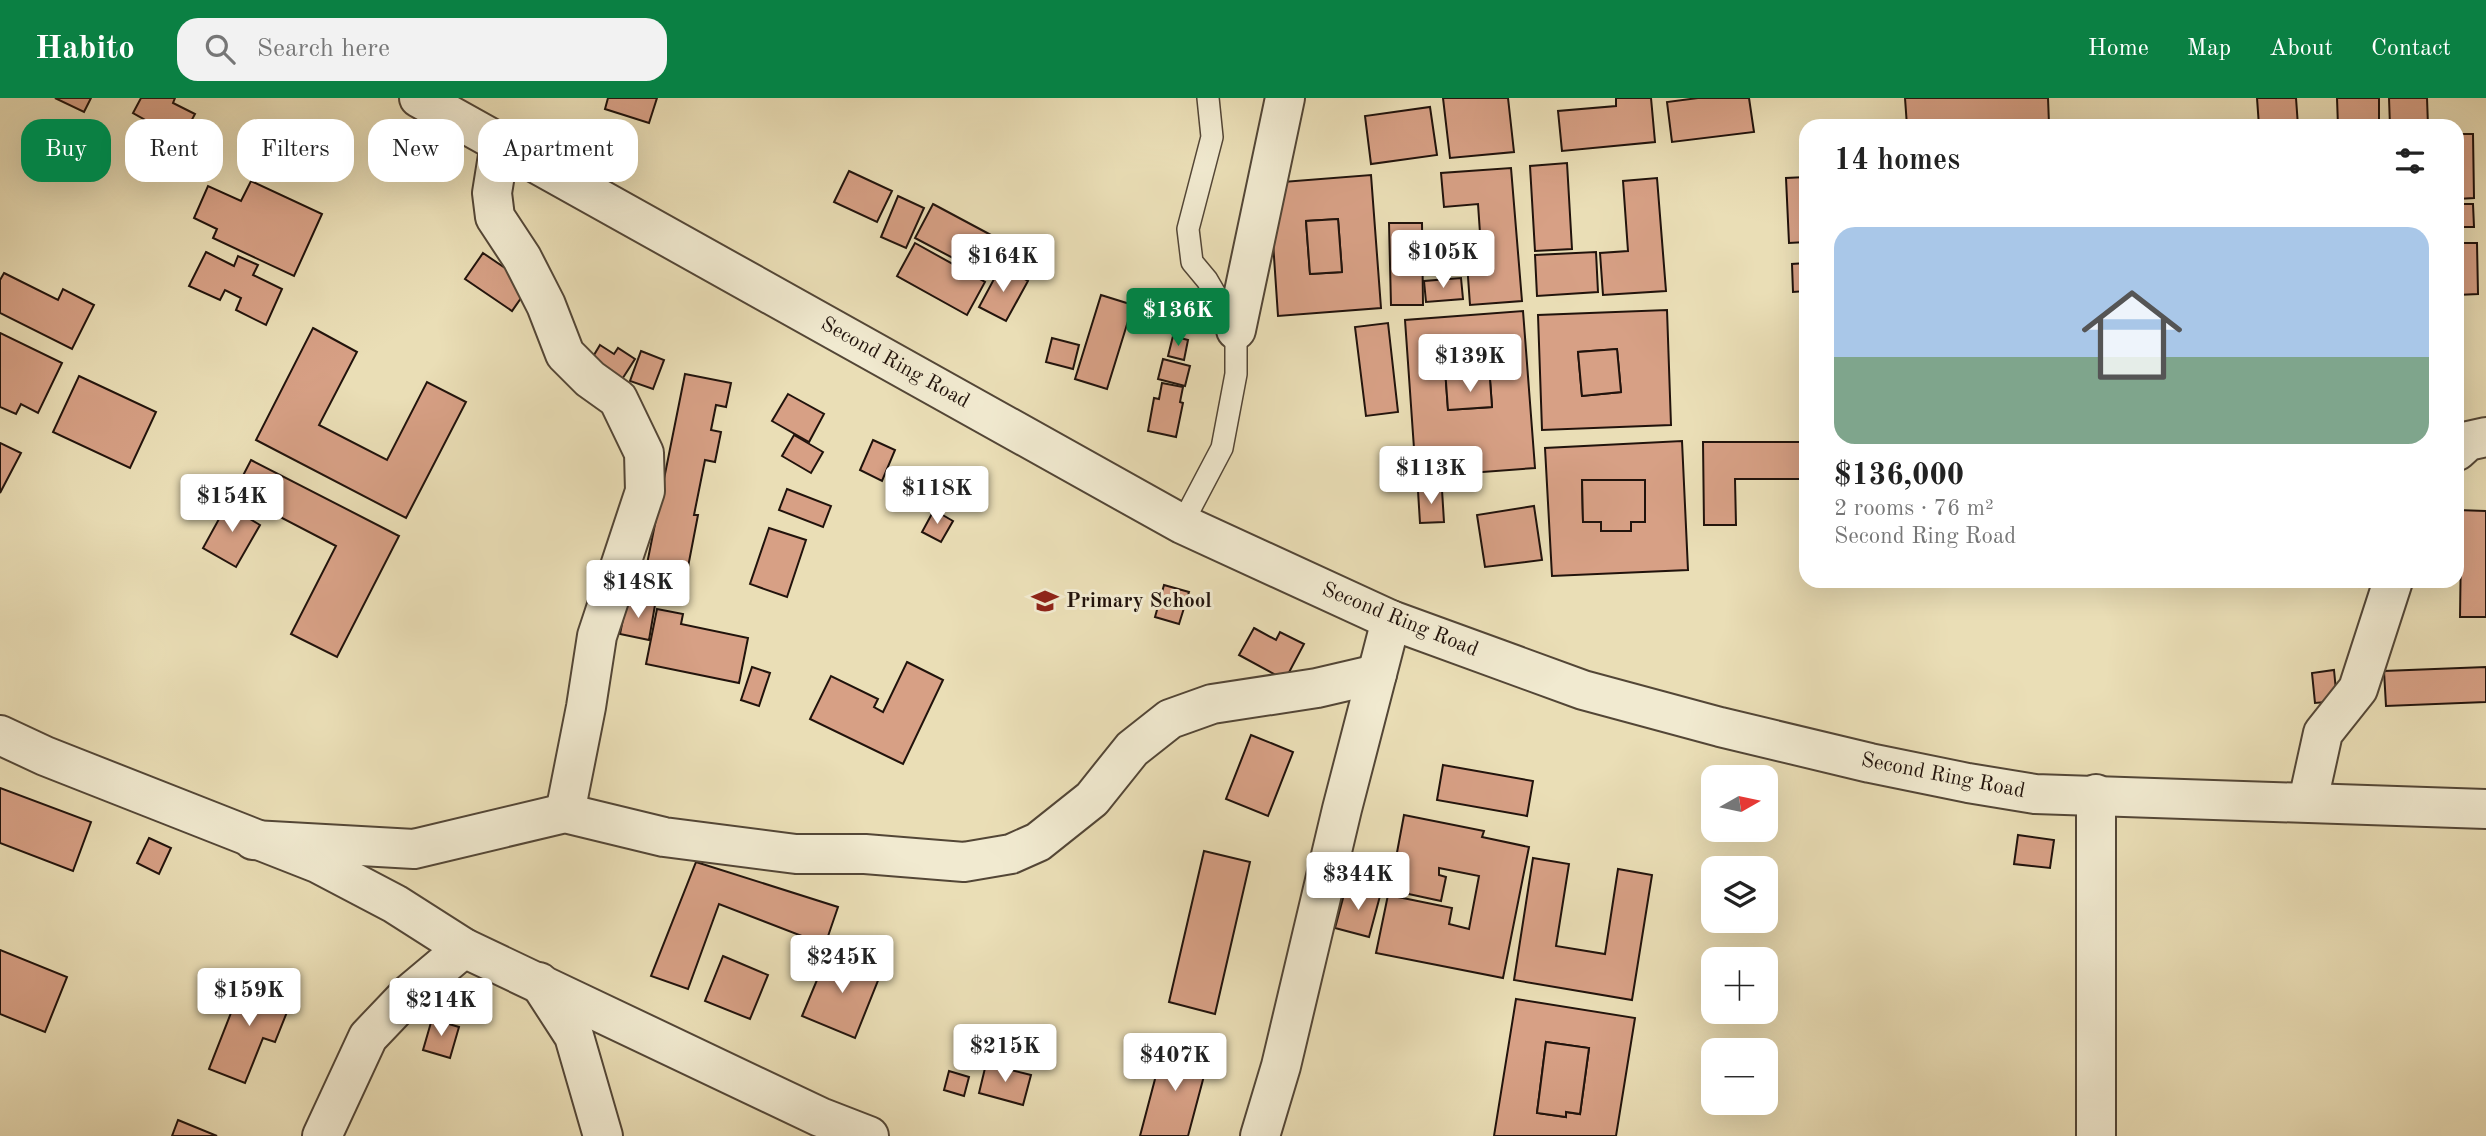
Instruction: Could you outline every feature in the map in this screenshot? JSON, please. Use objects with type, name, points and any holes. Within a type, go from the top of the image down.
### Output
[{"type":"street","name":"Second Ring Road","points":[[419,98],[478,131]]},
{"type":"street","points":[[1236,330],[1285,98]]},
{"type":"street","points":[[494,182],[492,193],[495,217],[522,258],[546,305],[565,354],[590,379],[618,399],[644,453],[645,491],[597,636],[565,813]]},
{"type":"street","name":"Second Ring Road","points":[[570,182],[1182,524],[1391,620],[1583,690],[1720,727],[1968,783],[2035,794],[2486,809]]},
{"type":"street","points":[[2464,444],[2468,440],[2486,436]]},
{"type":"street","points":[[2308,801],[2323,733],[2358,689],[2391,588]]},
{"type":"street","points":[[1260,1136],[1281,1066],[1342,808],[1391,620]]},
{"type":"street","points":[[253,840],[414,849],[565,813],[664,837],[796,854],[865,853],[964,862],[1011,854],[1038,842],[1092,799],[1132,749],[1170,719],[1212,704],[1317,688],[1377,674]]},
{"type":"street","points":[[0,735],[45,756],[253,840],[317,863],[395,904],[464,948],[820,1116],[869,1136]]},
{"type":"street","points":[[2096,794],[2096,1136]]},
{"type":"street","points":[[323,1136],[368,1038],[408,995],[464,948]]},
{"type":"street","points":[[540,982],[574,1035],[603,1136]]},
{"type":"lane","points":[[1182,524],[1222,448],[1236,374],[1236,330],[1207,280],[1192,262],[1188,229],[1212,137],[1208,98]]},
{"type":"building","points":[[55,98],[91,98],[84,112]]},
{"type":"building","points":[[141,98],[175,98],[173,103],[195,114],[192,119],[144,119],[133,113]]},
{"type":"building","points":[[608,98],[657,98],[649,123],[605,109]]},
{"type":"building","points":[[1443,98],[1508,98],[1514,152],[1450,158]]},
{"type":"building","points":[[1616,98],[1651,98],[1655,142],[1562,151],[1558,111],[1616,106]]},
{"type":"building","points":[[1698,98],[1749,98],[1754,132],[1672,142],[1667,102]]},
{"type":"building","points":[[1905,98],[2048,98],[2049,119],[1906,119]]},
{"type":"building","points":[[2257,98],[2296,98],[2298,119],[2258,119]]},
{"type":"building","points":[[2337,98],[2379,98],[2379,119],[2338,119]]},
{"type":"building","points":[[2389,98],[2427,98],[2428,119],[2390,119]]},
{"type":"building","points":[[1430,107],[1437,155],[1371,164],[1365,116]]},
{"type":"building","points":[[2464,134],[2473,134],[2474,198],[2464,199]]},
{"type":"building","points":[[1567,163],[1572,249],[1535,251],[1530,166]]},
{"type":"building","points":[[1511,168],[1522,301],[1470,305],[1467,263],[1482,262],[1478,204],[1444,207],[1441,173]]},
{"type":"building","points":[[849,171],[892,191],[877,222],[834,202]]},
{"type":"building","points":[[1371,175],[1381,308],[1278,316],[1269,183]],"holes":[[[1338,219],[1342,272],[1310,274],[1306,221]]]},
{"type":"building","points":[[1799,177],[1799,242],[1789,243],[1786,178]]},
{"type":"building","points":[[1657,178],[1666,291],[1603,295],[1600,253],[1628,251],[1623,181]]},
{"type":"building","points":[[250,182],[253,182],[322,214],[294,276],[213,238],[217,229],[194,218],[208,186],[241,201]]},
{"type":"building","points":[[898,196],[924,208],[906,248],[881,237]]},
{"type":"building","points":[[933,204],[1006,243],[989,277],[915,238]]},
{"type":"building","points":[[2464,204],[2473,204],[2474,227],[2464,227]]},
{"type":"building","points":[[1338,219],[1342,272],[1310,274],[1306,221]]},
{"type":"building","points":[[1389,223],[1422,223],[1423,305],[1391,305]]},
{"type":"building","points":[[915,243],[985,282],[967,315],[897,276]]},
{"type":"building","points":[[2464,243],[2477,243],[2478,294],[2464,295]]},
{"type":"building","points":[[206,252],[234,266],[238,256],[258,265],[253,275],[282,289],[266,325],[236,310],[241,298],[225,290],[220,300],[189,286]]},
{"type":"building","points":[[1596,252],[1598,292],[1537,296],[1535,255]]},
{"type":"building","points":[[483,253],[530,285],[512,311],[465,279]]},
{"type":"building","points":[[1792,264],[1799,264],[1799,292],[1793,292]]},
{"type":"building","points":[[1001,266],[1028,281],[1006,321],[979,307]]},
{"type":"building","points":[[4,273],[58,300],[63,289],[94,305],[72,349],[0,313],[0,280]]},
{"type":"building","points":[[1461,278],[1463,299],[1426,302],[1424,281]]},
{"type":"building","points":[[1101,295],[1133,305],[1107,389],[1075,379]]},
{"type":"building","points":[[1667,310],[1671,425],[1542,430],[1538,315]],"holes":[[[1617,349],[1621,392],[1582,396],[1578,352]]]},
{"type":"building","points":[[1523,311],[1535,468],[1416,477],[1405,320]],"holes":[[[1488,352],[1492,407],[1448,410],[1444,355]]]},
{"type":"building","points":[[1388,323],[1398,412],[1366,416],[1355,327]]},
{"type":"building","points":[[313,328],[357,352],[319,425],[387,460],[427,382],[466,402],[406,518],[256,440]]},
{"type":"building","points":[[0,333],[62,363],[38,413],[21,404],[16,414],[0,407]]},
{"type":"building","points":[[1173,336],[1188,340],[1184,360],[1168,356]]},
{"type":"building","points":[[1052,338],[1079,345],[1073,369],[1046,362]]},
{"type":"building","points":[[600,345],[614,354],[618,348],[635,359],[619,384],[588,365]]},
{"type":"building","points":[[1617,349],[1621,392],[1582,396],[1578,352]]},
{"type":"building","points":[[641,351],[664,360],[653,389],[630,381]]},
{"type":"building","points":[[1488,352],[1492,407],[1448,410],[1444,355]]},
{"type":"building","points":[[1163,359],[1190,366],[1185,386],[1158,379]]},
{"type":"building","points":[[685,374],[731,383],[726,407],[716,405],[711,430],[721,432],[715,462],[705,460],[694,515],[698,515],[688,567],[677,565],[672,590],[643,584]]},
{"type":"building","points":[[79,376],[156,412],[130,468],[53,432]]},
{"type":"building","points":[[1162,383],[1183,387],[1180,402],[1183,403],[1176,437],[1148,431],[1154,398],[1159,399]]},
{"type":"building","points":[[788,394],[824,414],[809,442],[772,421]]},
{"type":"building","points":[[794,435],[823,452],[811,473],[782,456]]},
{"type":"building","points":[[873,440],[895,450],[882,481],[860,470]]},
{"type":"building","points":[[1682,441],[1688,570],[1552,576],[1545,448]],"holes":[[[1582,480],[1645,480],[1645,522],[1631,522],[1631,531],[1601,531],[1601,522],[1583,522]]]},
{"type":"building","points":[[1703,442],[1799,442],[1799,479],[1735,479],[1736,525],[1704,525]]},
{"type":"building","points":[[0,443],[21,453],[0,493]]},
{"type":"building","points":[[251,460],[399,536],[337,657],[291,634],[336,546],[234,493]]},
{"type":"building","points":[[1582,480],[1645,480],[1645,522],[1631,522],[1631,531],[1601,531],[1601,522],[1583,522]]},
{"type":"building","points":[[787,489],[831,506],[823,527],[779,510]]},
{"type":"building","points":[[1442,490],[1444,522],[1420,523],[1418,491]]},
{"type":"building","points":[[230,499],[254,513],[250,519],[260,525],[236,567],[203,548]]},
{"type":"building","points":[[1534,506],[1542,560],[1485,567],[1477,515]]},
{"type":"building","points":[[934,510],[953,521],[941,542],[922,532]]},
{"type":"building","points":[[2464,510],[2486,511],[2486,617],[2460,617],[2460,588],[2464,588]]},
{"type":"building","points":[[769,528],[806,540],[787,597],[750,584]]},
{"type":"building","points":[[1164,585],[1189,592],[1179,624],[1155,617]]},
{"type":"building","points":[[627,599],[655,605],[649,640],[620,634]]},
{"type":"building","points":[[657,609],[683,614],[681,624],[748,638],[739,683],[646,664]]},
{"type":"building","points":[[1254,628],[1276,640],[1280,632],[1304,644],[1285,680],[1239,655]]},
{"type":"building","points":[[907,662],[943,680],[903,764],[810,719],[831,676],[878,699],[874,707],[883,712]]},
{"type":"building","points":[[752,667],[770,673],[759,706],[741,700]]},
{"type":"building","points":[[2486,667],[2486,702],[2386,706],[2384,671]]},
{"type":"building","points":[[2334,670],[2337,701],[2315,703],[2312,673]]},
{"type":"building","points":[[1251,735],[1293,752],[1268,816],[1226,799]]},
{"type":"building","points":[[1443,765],[1533,781],[1527,816],[1437,800]]},
{"type":"building","points":[[0,788],[91,822],[73,871],[0,843]]},
{"type":"building","points":[[1404,815],[1484,831],[1482,837],[1529,847],[1503,978],[1376,953],[1388,895],[1452,908],[1449,924],[1469,929],[1479,876],[1439,868],[1439,875],[1446,877],[1441,901],[1390,890]]},
{"type":"building","points":[[2018,835],[2054,840],[2050,868],[2014,864]]},
{"type":"building","points":[[149,838],[171,848],[159,874],[137,863]]},
{"type":"building","points":[[1204,851],[1250,862],[1215,1014],[1169,1002]]},
{"type":"building","points":[[1533,858],[1569,864],[1556,946],[1605,954],[1618,869],[1652,875],[1632,1000],[1514,980]]},
{"type":"building","points":[[696,862],[838,907],[825,945],[719,904],[688,989],[651,976]]},
{"type":"building","points":[[1346,887],[1380,896],[1369,937],[1335,928]]},
{"type":"building","points":[[0,950],[67,977],[45,1032],[0,1014]]},
{"type":"building","points":[[829,951],[881,973],[855,1038],[802,1016]]},
{"type":"building","points":[[723,956],[768,975],[750,1019],[705,1001]]},
{"type":"building","points":[[253,973],[283,985],[275,1007],[287,1012],[275,1042],[263,1038],[245,1083],[209,1069],[238,995],[244,997]]},
{"type":"building","points":[[1516,999],[1635,1018],[1616,1136],[1494,1136]],"holes":[[[1546,1042],[1589,1048],[1580,1114],[1566,1112],[1566,1117],[1537,1113]]]},
{"type":"building","points":[[432,1019],[459,1027],[450,1058],[423,1050]]},
{"type":"building","points":[[1546,1042],[1589,1048],[1580,1114],[1566,1112],[1566,1117],[1537,1113]]},
{"type":"building","points":[[1164,1045],[1209,1057],[1188,1136],[1140,1136]]},
{"type":"building","points":[[986,1064],[1031,1075],[1023,1105],[979,1093]]},
{"type":"building","points":[[949,1071],[969,1077],[964,1096],[944,1090]]},
{"type":"building","points":[[178,1120],[217,1136],[172,1136]]},
{"type":"place","name":"Primary School","points":[[1045,601]]}]
